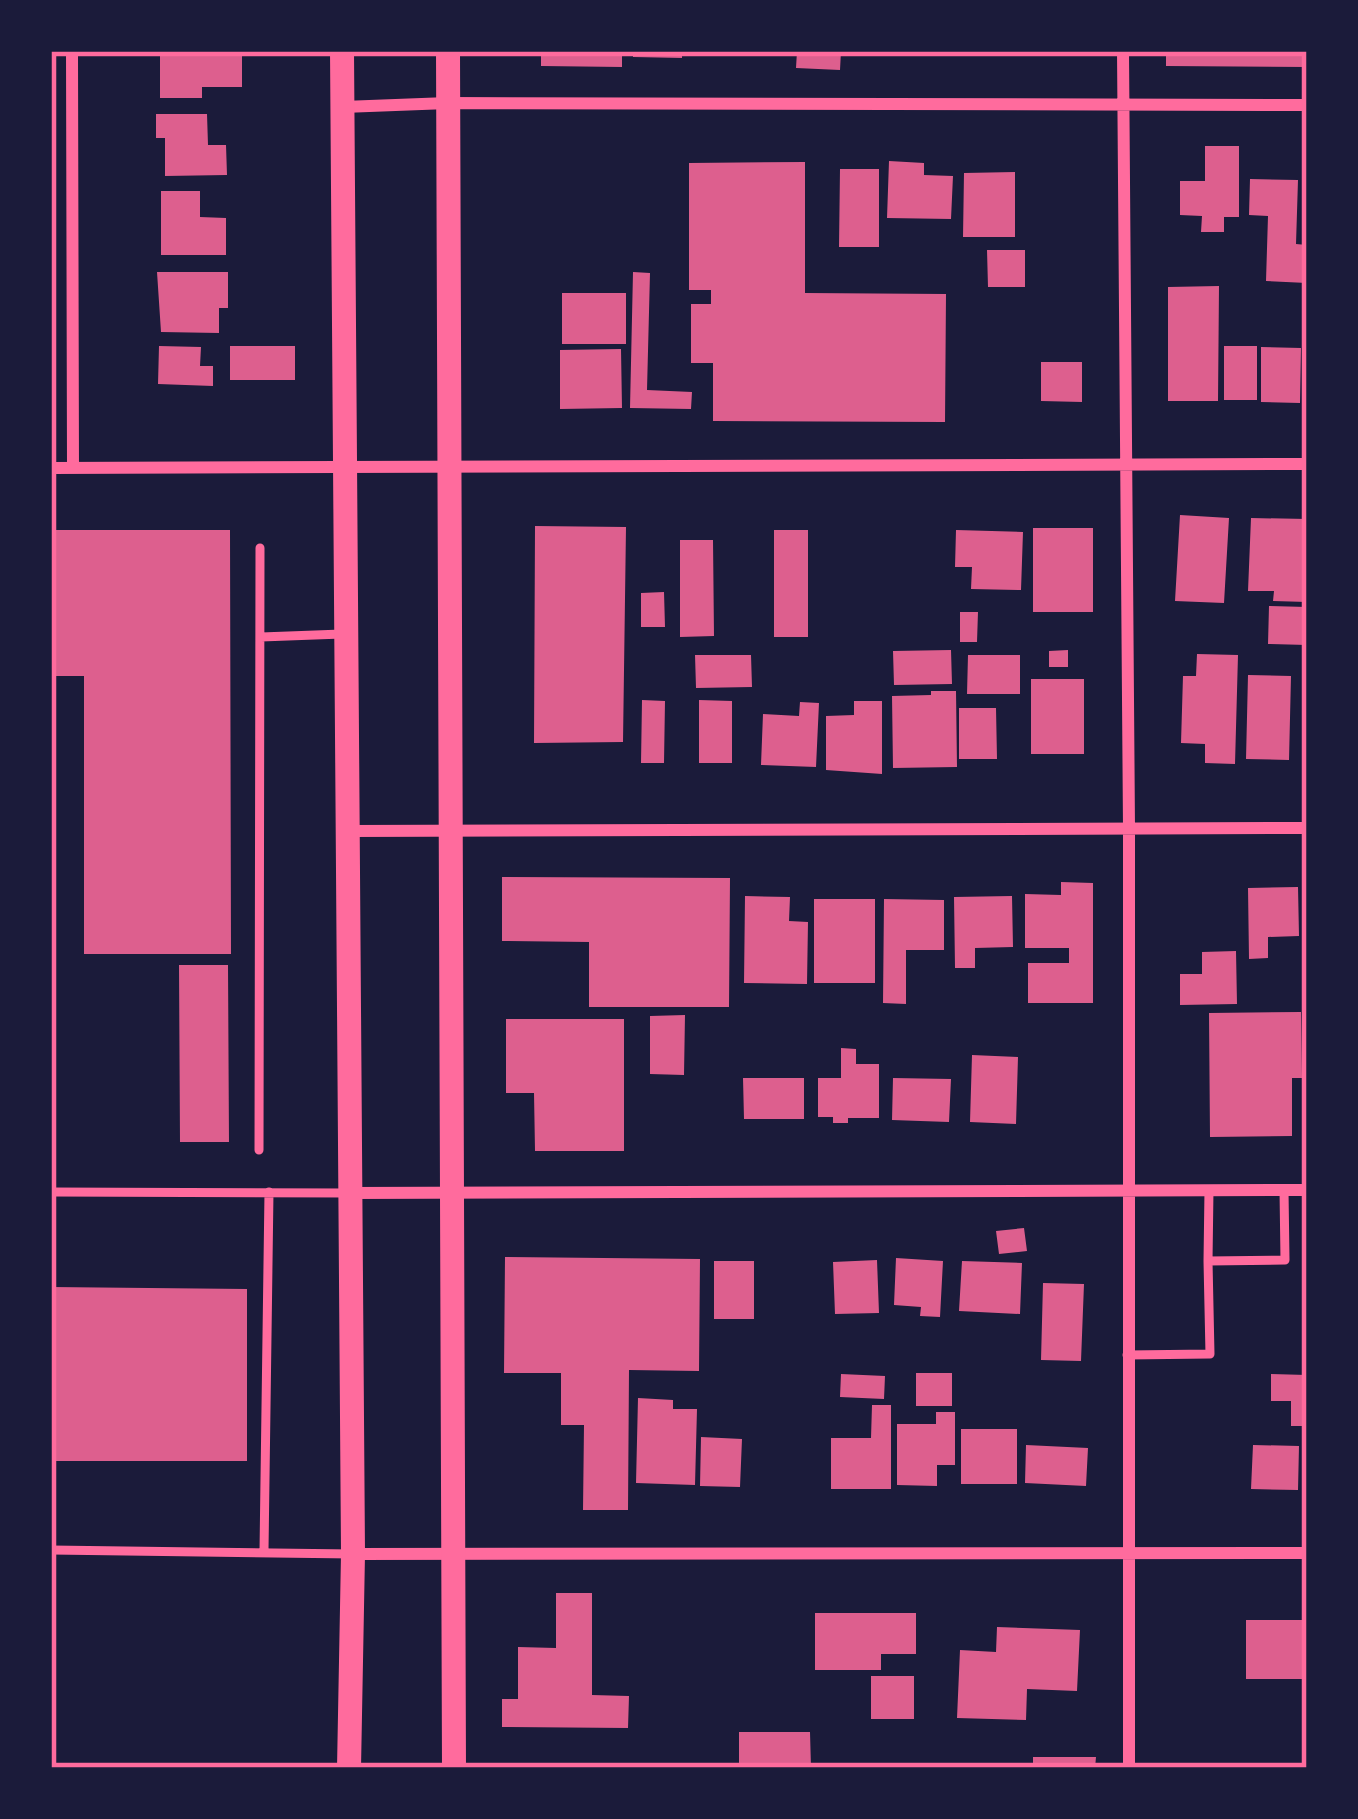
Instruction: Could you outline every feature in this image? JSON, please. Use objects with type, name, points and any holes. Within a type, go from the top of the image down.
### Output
[{"type":"main road","points":[[342,51],[350,831],[349,1768]]},
{"type":"main road","points":[[448,51],[454,1768]]},
{"type":"street","points":[[72,51],[73,468]]},
{"type":"street","points":[[1124,51],[1129,1768]]},
{"type":"street","points":[[343,106],[1307,105]]},
{"type":"street","points":[[51,468],[1307,464]]},
{"type":"street","points":[[350,831],[1307,828]]},
{"type":"street","points":[[349,1192],[1307,1190]]},
{"type":"street","points":[[352,1554],[1307,1553]]},
{"type":"lane","points":[[259,1150],[260,548]]},
{"type":"lane","points":[[261,637],[347,634]]},
{"type":"lane","points":[[1127,1355],[1210,1354],[1209,1190]]},
{"type":"lane","points":[[1208,1261],[1285,1260],[1284,1190]]},
{"type":"lane","points":[[51,1192],[349,1192]]},
{"type":"lane","points":[[264,1551],[269,1192]]},
{"type":"lane","points":[[51,1550],[352,1554]]},
{"type":"building","points":[[160,51],[242,51],[242,87],[202,87],[202,98],[160,98]]},
{"type":"building","points":[[541,51],[622,51],[622,67],[541,66]]},
{"type":"building","points":[[633,51],[682,51],[682,58],[633,57]]},
{"type":"building","points":[[797,51],[841,51],[840,70],[796,68]]},
{"type":"building","points":[[1166,51],[1307,51],[1307,67],[1166,66]]},
{"type":"building","points":[[156,114],[207,114],[208,145],[226,145],[227,175],[165,176],[165,138],[156,138]]},
{"type":"building","points":[[1205,146],[1239,146],[1239,217],[1224,217],[1224,232],[1201,232],[1202,216],[1180,215],[1180,181],[1205,181]]},
{"type":"building","points":[[889,161],[924,163],[924,175],[953,176],[951,219],[887,218]]},
{"type":"building","points":[[805,162],[805,293],[946,294],[945,422],[713,421],[713,363],[691,363],[691,304],[711,304],[711,290],[689,290],[689,163]]},
{"type":"building","points":[[840,169],[879,169],[879,247],[839,247]]},
{"type":"building","points":[[1015,172],[1015,237],[963,237],[964,173]]},
{"type":"building","points":[[1250,179],[1298,180],[1296,244],[1307,245],[1307,283],[1266,281],[1268,216],[1249,215]]},
{"type":"building","points":[[161,191],[200,191],[200,217],[226,218],[226,255],[161,255]]},
{"type":"building","points":[[987,250],[1025,250],[1025,287],[988,287]]},
{"type":"building","points":[[157,272],[228,272],[228,308],[219,308],[219,333],[161,332]]},
{"type":"building","points":[[633,272],[650,273],[647,390],[692,392],[691,409],[630,408]]},
{"type":"building","points":[[1219,286],[1218,401],[1168,401],[1168,287]]},
{"type":"building","points":[[562,293],[626,293],[626,344],[562,344]]},
{"type":"building","points":[[159,346],[201,347],[200,366],[213,366],[213,386],[158,384]]},
{"type":"building","points":[[230,346],[295,346],[295,380],[230,380]]},
{"type":"building","points":[[1224,346],[1257,346],[1257,400],[1224,400]]},
{"type":"building","points":[[1261,347],[1301,348],[1300,403],[1261,402]]},
{"type":"building","points":[[621,349],[622,408],[560,409],[560,350]]},
{"type":"building","points":[[1041,362],[1082,362],[1082,402],[1041,401]]},
{"type":"building","points":[[1180,515],[1229,518],[1224,603],[1175,601]]},
{"type":"building","points":[[1251,518],[1307,519],[1307,602],[1273,601],[1274,591],[1248,591]]},
{"type":"building","points":[[535,526],[626,527],[623,742],[534,743]]},
{"type":"building","points":[[1033,528],[1093,528],[1093,612],[1033,612]]},
{"type":"building","points":[[51,530],[230,530],[231,954],[84,954],[84,676],[51,676]]},
{"type":"building","points":[[774,530],[808,530],[808,637],[774,637]]},
{"type":"building","points":[[956,530],[1023,532],[1021,590],[971,589],[972,567],[955,567]]},
{"type":"building","points":[[680,540],[713,540],[714,636],[680,637]]},
{"type":"building","points":[[664,592],[665,627],[641,627],[641,593]]},
{"type":"building","points":[[1269,606],[1307,607],[1307,645],[1268,644]]},
{"type":"building","points":[[960,612],[978,612],[977,642],[960,642]]},
{"type":"building","points":[[951,650],[952,684],[894,685],[893,651]]},
{"type":"building","points":[[1068,650],[1068,667],[1049,667],[1049,651]]},
{"type":"building","points":[[1197,654],[1238,655],[1235,764],[1205,763],[1205,744],[1181,743],[1183,676],[1196,676]]},
{"type":"building","points":[[695,655],[751,655],[752,687],[696,688]]},
{"type":"building","points":[[968,655],[1020,655],[1020,694],[967,694]]},
{"type":"building","points":[[1248,675],[1291,676],[1289,760],[1246,759]]},
{"type":"building","points":[[1031,679],[1084,679],[1084,754],[1031,754]]},
{"type":"building","points":[[931,691],[956,691],[957,767],[893,768],[892,696],[931,695]]},
{"type":"building","points":[[642,700],[665,701],[664,763],[641,763]]},
{"type":"building","points":[[699,700],[732,701],[732,763],[699,763]]},
{"type":"building","points":[[854,701],[882,701],[882,774],[826,770],[826,716],[854,715]]},
{"type":"building","points":[[800,702],[819,703],[816,767],[761,765],[763,714],[799,716]]},
{"type":"building","points":[[959,708],[996,708],[997,759],[959,759]]},
{"type":"building","points":[[502,877],[730,878],[729,1007],[589,1007],[589,942],[502,941]]},
{"type":"building","points":[[1061,882],[1093,883],[1093,1003],[1028,1003],[1028,963],[1069,963],[1069,948],[1025,948],[1025,894],[1061,895]]},
{"type":"building","points":[[1298,887],[1299,936],[1268,937],[1268,958],[1249,959],[1248,888]]},
{"type":"building","points":[[745,896],[790,897],[789,921],[808,922],[807,984],[744,983]]},
{"type":"building","points":[[1012,896],[1013,947],[975,948],[975,968],[955,968],[954,897]]},
{"type":"building","points":[[814,899],[875,899],[875,983],[814,983]]},
{"type":"building","points":[[884,899],[944,900],[944,950],[906,950],[906,1004],[883,1003]]},
{"type":"building","points":[[1236,951],[1237,1004],[1180,1005],[1180,974],[1202,974],[1202,952]]},
{"type":"building","points":[[179,965],[228,965],[229,1142],[180,1142]]},
{"type":"building","points":[[1301,1012],[1302,1078],[1292,1078],[1292,1136],[1210,1137],[1209,1013]]},
{"type":"building","points":[[685,1015],[684,1075],[650,1074],[650,1016]]},
{"type":"building","points":[[506,1019],[624,1019],[624,1151],[535,1151],[534,1093],[506,1093]]},
{"type":"building","points":[[841,1048],[856,1049],[856,1064],[879,1064],[879,1118],[833,1123],[833,1117],[818,1117],[818,1078],[841,1078]]},
{"type":"building","points":[[972,1055],[1018,1057],[1016,1124],[970,1122]]},
{"type":"building","points":[[743,1078],[804,1078],[804,1119],[744,1119]]},
{"type":"building","points":[[893,1078],[951,1079],[949,1122],[892,1120]]},
{"type":"building","points":[[1024,1228],[1027,1251],[999,1254],[996,1231]]},
{"type":"building","points":[[505,1257],[700,1259],[699,1371],[629,1370],[628,1510],[583,1510],[584,1425],[561,1425],[561,1373],[504,1373]]},
{"type":"building","points":[[896,1258],[943,1261],[940,1317],[920,1316],[921,1307],[894,1305]]},
{"type":"building","points":[[877,1260],[879,1313],[835,1314],[833,1262]]},
{"type":"building","points":[[714,1261],[754,1261],[754,1319],[714,1319]]},
{"type":"building","points":[[962,1261],[1022,1263],[1020,1314],[959,1311]]},
{"type":"building","points":[[1043,1283],[1084,1284],[1081,1361],[1041,1360]]},
{"type":"building","points":[[51,1287],[247,1289],[247,1461],[51,1461]]},
{"type":"building","points":[[916,1373],[952,1373],[952,1406],[916,1406]]},
{"type":"building","points":[[841,1374],[885,1376],[884,1399],[840,1397]]},
{"type":"building","points":[[1271,1374],[1307,1375],[1307,1426],[1291,1426],[1291,1401],[1271,1401]]},
{"type":"building","points":[[638,1398],[673,1400],[673,1409],[697,1409],[695,1485],[636,1483]]},
{"type":"building","points":[[872,1405],[891,1405],[891,1489],[831,1489],[831,1438],[871,1438]]},
{"type":"building","points":[[936,1412],[955,1412],[955,1465],[937,1465],[937,1486],[897,1485],[897,1424],[936,1424]]},
{"type":"building","points":[[961,1429],[1017,1429],[1017,1484],[961,1484]]},
{"type":"building","points":[[701,1437],[742,1439],[740,1487],[700,1486]]},
{"type":"building","points":[[1026,1445],[1088,1448],[1086,1486],[1025,1483]]},
{"type":"building","points":[[1253,1445],[1299,1446],[1298,1490],[1251,1489]]},
{"type":"building","points":[[556,1593],[592,1593],[592,1695],[629,1696],[628,1728],[502,1727],[502,1699],[518,1699],[518,1647],[556,1648]]},
{"type":"building","points":[[815,1613],[916,1613],[916,1654],[881,1654],[881,1670],[815,1670]]},
{"type":"building","points":[[1246,1620],[1307,1620],[1307,1679],[1246,1679]]},
{"type":"building","points":[[997,1627],[1080,1630],[1077,1691],[1027,1689],[1026,1720],[957,1718],[960,1650],[996,1652]]},
{"type":"building","points":[[871,1676],[914,1676],[914,1719],[871,1719]]},
{"type":"building","points":[[739,1732],[810,1732],[811,1768],[739,1768]]},
{"type":"building","points":[[1033,1757],[1096,1757],[1095,1768],[1033,1768]]}]
